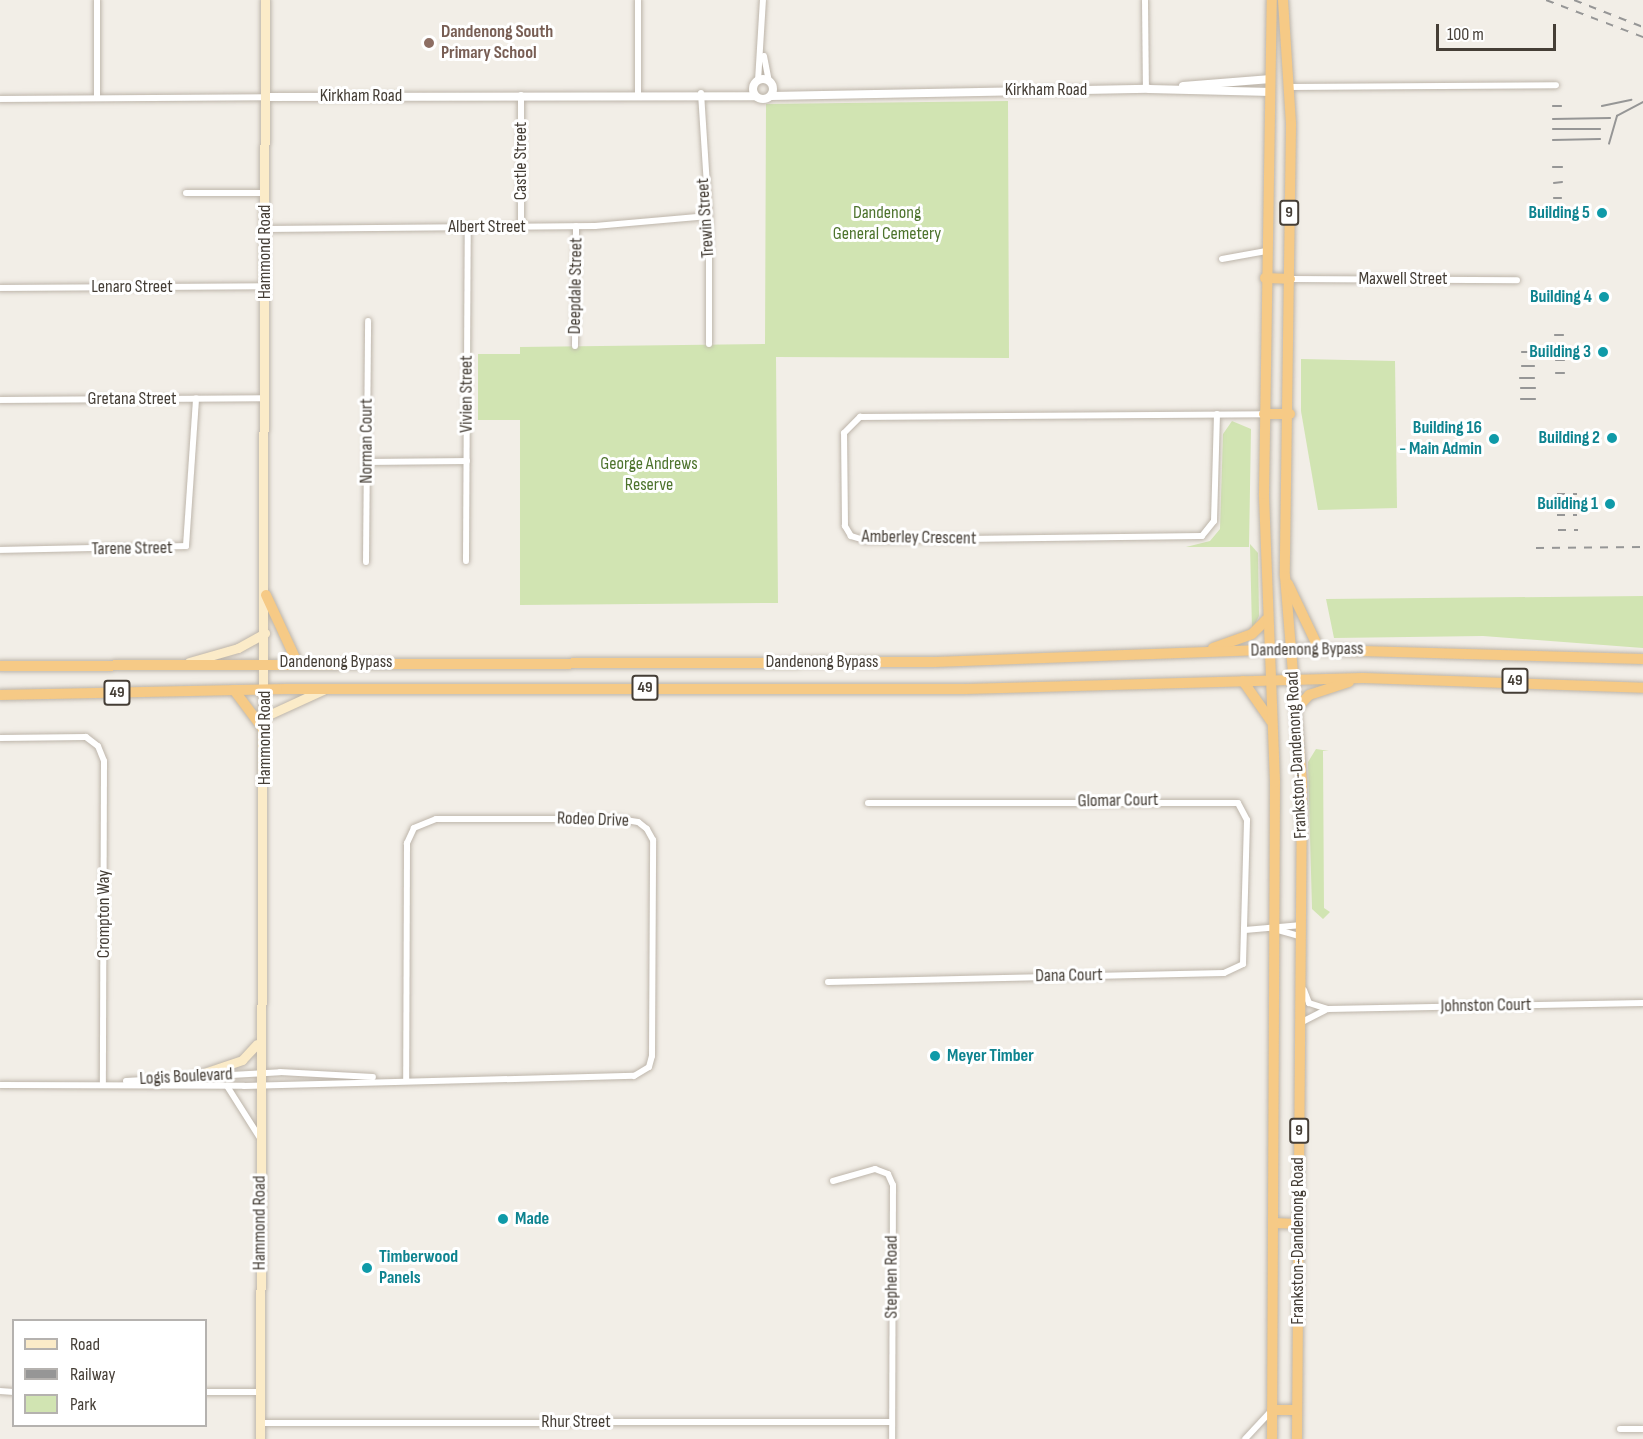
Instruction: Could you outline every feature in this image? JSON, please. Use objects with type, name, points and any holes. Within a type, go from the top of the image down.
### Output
[{"type":"highway","name":"Frankston-Dandenong Road","points":[[1272,0],[1264,414],[1266,620],[1273,724],[1272,1439]]},
{"type":"highway","name":"Frankston-Dandenong Road","points":[[1283,0],[1288,87],[1290,279],[1290,414],[1285,576],[1289,649],[1297,708],[1302,925],[1297,1439]]},
{"type":"highway","name":"Kirkham Road","points":[[1271,79],[1288,87]]},
{"type":"highway","name":"Kirkham Road","points":[[1271,92],[1288,87]]},
{"type":"highway","points":[[1265,278],[1290,279]]},
{"type":"highway","points":[[1264,414],[1290,414]]},
{"type":"highway","points":[[1285,576],[1308,635],[1319,649]]},
{"type":"highway","points":[[266,595],[297,662]]},
{"type":"highway","points":[[1204,652],[1252,634],[1266,620]]},
{"type":"highway","name":"Dandenong Bypass","points":[[0,666],[189,662],[924,662],[1289,649],[1643,659]]},
{"type":"highway","points":[[1297,708],[1318,691],[1363,678]]},
{"type":"highway","name":"Dandenong Bypass","points":[[0,695],[264,689],[966,689],[1363,678],[1643,688]]},
{"type":"highway","points":[[1243,681],[1273,724]]},
{"type":"highway","points":[[234,690],[264,730]]},
{"type":"highway","points":[[1273,1224],[1298,1224]]},
{"type":"highway","points":[[1272,1410],[1297,1410]]},
{"type":"main road","name":"Hammond Road","points":[[260,1439],[260,1085],[257,1044],[266,595],[265,0]]},
{"type":"main road","points":[[189,662],[238,648],[265,633]]},
{"type":"main road","points":[[264,717],[325,689]]},
{"type":"main road","points":[[195,1076],[242,1060],[257,1044]]},
{"type":"street","points":[[97,0],[97,98]]},
{"type":"street","points":[[638,0],[638,93]]},
{"type":"street","points":[[763,0],[763,50],[771,96]]},
{"type":"street","points":[[1145,0],[1147,89],[1271,79]]},
{"type":"street","points":[[755,96],[763,50]]},
{"type":"street","name":"Kirkham Road","points":[[722,92],[756,83],[802,92]]},
{"type":"street","name":"Kirkham Road","points":[[1288,87],[1556,85]]},
{"type":"street","name":"Kirkham Road","points":[[0,99],[722,92],[771,96],[802,92],[1147,89],[1271,92]]},
{"type":"street","name":"Trewin Street","points":[[701,93],[709,216],[709,344]]},
{"type":"street","name":"Castle Street","points":[[521,95],[521,227]]},
{"type":"street","points":[[186,193],[265,193]]},
{"type":"street","name":"Albert Street","points":[[265,229],[576,226],[709,216]]},
{"type":"street","name":"Deepdale Street","points":[[575,346],[576,226]]},
{"type":"street","name":"Vivien Street","points":[[466,561],[468,227]]},
{"type":"street","points":[[1222,259],[1266,251]]},
{"type":"street","name":"Maxwell Street","points":[[1290,279],[1517,280]]},
{"type":"street","name":"Lenaro Street","points":[[0,288],[264,286]]},
{"type":"street","name":"Norman Court","points":[[366,562],[368,321]]},
{"type":"street","name":"Tarene Street","points":[[0,550],[186,546],[196,398]]},
{"type":"street","name":"Gretana Street","points":[[0,400],[264,398]]},
{"type":"street","name":"Amberley Crescent","points":[[1217,414],[1214,521],[1202,536],[864,540],[845,526],[843,437],[856,418],[1217,414],[1264,414]]},
{"type":"street","points":[[367,462],[467,461]]},
{"type":"street","name":"Crompton Way","points":[[0,738],[70,735],[98,746],[104,762],[103,1083]]},
{"type":"street","name":"Glomar Court","points":[[868,803],[1227,799],[1245,810],[1247,820],[1245,930]]},
{"type":"street","name":"Rodeo Drive","points":[[260,1085],[388,1079],[406,1079],[623,1077],[649,1067],[653,859],[647,829],[638,822],[618,819],[436,819],[414,828],[407,843],[406,1079]]},
{"type":"street","points":[[1245,930],[1302,925]]},
{"type":"street","points":[[1274,928],[1302,937]]},
{"type":"street","name":"Dana Court","points":[[828,982],[1232,972],[1243,964],[1245,930]]},
{"type":"street","points":[[1301,982],[1309,1004],[1328,1009]]},
{"type":"street","name":"Johnston Court","points":[[1300,1024],[1328,1009],[1643,1003]]},
{"type":"street","name":"Rodeo Drive","points":[[259,1074],[324,1071],[388,1079]]},
{"type":"street","name":"Logis Boulevard","points":[[113,1083],[195,1076],[259,1074]]},
{"type":"street","name":"Logis Boulevard","points":[[0,1085],[103,1083],[260,1085]]},
{"type":"street","name":"Logis Boulevard","points":[[226,1086],[260,1138]]},
{"type":"street","name":"Stephen Road","points":[[833,1181],[875,1169],[888,1174],[893,1185],[892,1439]]},
{"type":"street","points":[[207,1392],[260,1392]]},
{"type":"street","points":[[1245,1439],[1272,1410]]},
{"type":"street","name":"Rhur Street","points":[[260,1423],[892,1422]]},
{"type":"street","points":[[1620,1429],[1643,1429]]},
{"type":"green space","points":[[1008,101],[1009,358],[776,357],[778,603],[520,605],[520,420],[478,420],[478,354],[520,354],[520,347],[765,344],[766,104]]},
{"type":"green space","points":[[1301,359],[1395,361],[1397,508],[1318,510],[1301,411]]},
{"type":"green space","points":[[1232,421],[1251,429],[1249,547],[1186,547],[1210,541],[1220,529],[1223,434]]},
{"type":"green space","points":[[1250,544],[1258,553],[1259,616],[1252,630]]},
{"type":"green space","points":[[1643,596],[1643,648],[1483,636],[1334,638],[1326,599]]},
{"type":"green space","points":[[1316,749],[1329,751],[1323,751],[1324,908],[1330,912],[1323,919],[1312,909],[1308,762]]},
{"type":"tram line","points":[[1602,106],[1631,100]]},
{"type":"tram line","points":[[1609,144],[1617,116],[1643,102]]},
{"type":"tram line","points":[[1553,106],[1561,106]]},
{"type":"tram line","points":[[1553,119],[1610,118]]},
{"type":"tram line","points":[[1553,129],[1600,129]]},
{"type":"tram line","points":[[1553,140],[1600,139]]},
{"type":"tram line","points":[[1553,167],[1562,167]]},
{"type":"tram line","points":[[1554,183],[1562,182]]},
{"type":"tram line","points":[[1554,198],[1561,198]]},
{"type":"tram line","points":[[1555,335],[1563,335]]},
{"type":"tram line","points":[[1555,344],[1564,344]]},
{"type":"tram line","points":[[1522,352],[1534,352]]},
{"type":"tram line","points":[[1556,360],[1564,360]]},
{"type":"tram line","points":[[1522,366],[1534,366]]},
{"type":"tram line","points":[[1556,373],[1564,373]]},
{"type":"tram line","points":[[1520,378],[1534,378]]},
{"type":"tram line","points":[[1521,388],[1535,388]]},
{"type":"tram line","points":[[1521,399],[1535,399]]},
{"type":"railway","points":[[1546,0],[1643,37]]},
{"type":"railway","points":[[1574,0],[1643,27]]},
{"type":"railway","points":[[1557,494],[1577,494]]},
{"type":"railway","points":[[1557,515],[1577,515]]},
{"type":"railway","points":[[1558,530],[1578,530]]},
{"type":"railway","points":[[1536,548],[1643,547]]},
{"type":"place","name":"Dandenong South Primary School","points":[[429,43]]},
{"type":"place","name":"Building 5","points":[[1602,213]]},
{"type":"place","name":"Building 4","points":[[1604,297]]},
{"type":"place","name":"Building 3","points":[[1603,352]]},
{"type":"place","name":"Building 2","points":[[1612,438]]},
{"type":"place","name":"Building 16 - Main Admin","points":[[1494,439]]},
{"type":"place","name":"Building 1","points":[[1610,504]]},
{"type":"place","name":"Meyer Timber","points":[[935,1056]]},
{"type":"place","name":"Made","points":[[503,1219]]},
{"type":"place","name":"Timberwood Panels","points":[[367,1268]]},
{"type":"park label","name":"Dandenong General Cemetery","points":[[887,224]]},
{"type":"park label","name":"George Andrews Reserve","points":[[649,475]]}]
